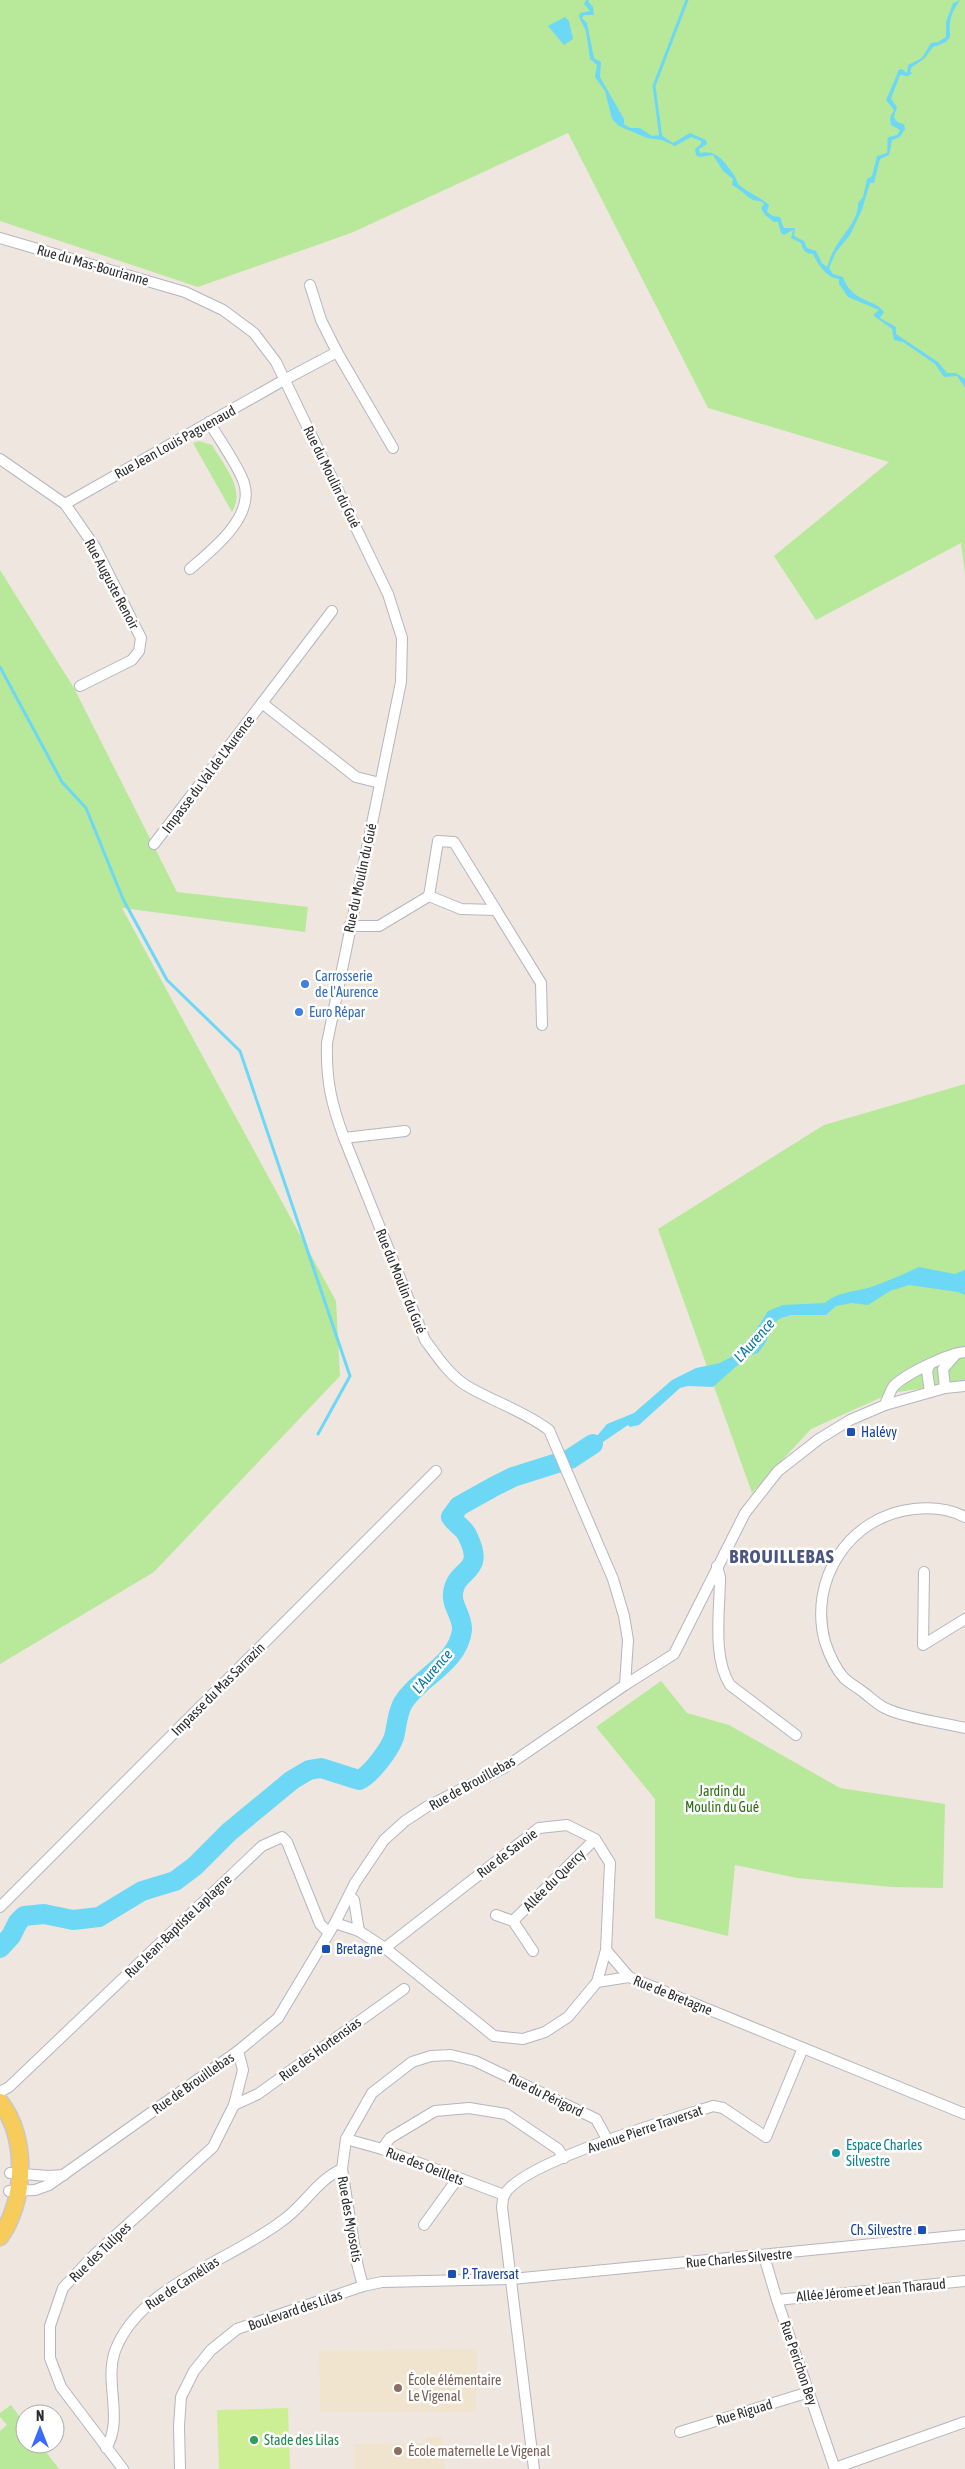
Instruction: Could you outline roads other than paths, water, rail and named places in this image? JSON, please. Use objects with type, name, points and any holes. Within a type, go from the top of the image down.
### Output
[{"type":"main road","points":[[0,2102],[13,2129],[15,2173],[14,2191],[7,2227],[0,2237]]},
{"type":"main road","points":[[0,2124],[15,2173]]},
{"type":"main road","points":[[0,2214],[14,2191]]},
{"type":"street","name":"Rue du Mas-Bourianne","points":[[0,238],[185,292]]},
{"type":"street","points":[[310,284],[321,320],[337,352],[393,448]]},
{"type":"street","name":"Rue du Moulin du Gué","points":[[185,292],[223,310],[254,333],[276,362],[384,585],[398,621],[402,638],[402,668],[327,1043],[326,1077],[335,1113],[425,1340],[444,1366],[465,1385],[534,1418],[549,1430],[613,1579],[624,1616],[628,1640],[625,1685]]},
{"type":"street","name":"Rue Jean Louis Paguenaud","points":[[65,504],[337,352]]},
{"type":"street","points":[[190,569],[224,540],[245,501],[244,483],[209,422]]},
{"type":"street","name":"Rue Auguste Renoir","points":[[0,459],[65,504],[95,547],[140,638],[139,651],[132,660],[80,686]]},
{"type":"street","name":"Impasse du Val de L'Aurence","points":[[154,844],[332,610]]},
{"type":"street","name":"Impasse du Val de L'Aurence","points":[[262,703],[356,777],[380,783]]},
{"type":"street","points":[[349,926],[379,926],[429,896],[438,841],[454,842],[541,983],[542,1025]]},
{"type":"street","points":[[429,896],[461,909],[496,910]]},
{"type":"street","points":[[344,1138],[405,1131]]},
{"type":"street","points":[[885,1405],[894,1386],[930,1364],[961,1352]]},
{"type":"street","points":[[945,1388],[943,1369],[961,1352]]},
{"type":"street","points":[[930,1364],[927,1370],[930,1392]]},
{"type":"street","name":"Rue de Brouillebas","points":[[14,2191],[35,2190],[49,2186],[238,2051],[278,2018],[335,1923],[355,1884],[384,1840],[405,1821],[428,1806],[504,1768],[625,1685],[674,1654],[717,1566],[746,1513],[778,1471],[819,1439],[850,1420],[885,1405],[945,1388],[965,1386]]},
{"type":"street","name":"Impasse du Mas Sarrazin","points":[[0,1907],[436,1471]]},
{"type":"street","points":[[965,1517],[957,1512],[928,1508],[895,1511],[870,1524],[846,1543],[830,1572],[820,1598],[822,1630],[829,1655],[844,1678],[887,1709],[965,1728]]},
{"type":"street","points":[[717,1566],[720,1577],[719,1659],[724,1676],[730,1686],[796,1736]]},
{"type":"street","points":[[924,1572],[923,1645],[965,1619]]},
{"type":"street","name":"Rue de Savoie","points":[[386,1948],[539,1828],[567,1825],[595,1839]]},
{"type":"street","name":"Rue Jean-Baptiste Laplagne","points":[[0,2092],[9,2087],[262,1846],[282,1837],[287,1842],[320,1924],[328,1932]]},
{"type":"street","points":[[335,1923],[359,1931],[386,1948],[494,2036],[523,2039],[545,2032],[568,2017],[597,1982],[606,1950],[610,1862],[595,1839]]},
{"type":"street","name":"Allée du Quercy","points":[[513,1922],[595,1839]]},
{"type":"street","points":[[349,1896],[354,1900],[359,1931]]},
{"type":"street","name":"Allée du Quercy","points":[[496,1915],[513,1922],[533,1951]]},
{"type":"street","points":[[606,1950],[629,1977]]},
{"type":"street","name":"Rue de Bretagne","points":[[597,1982],[629,1977],[965,2114]]},
{"type":"street","name":"Rue des Hortensias","points":[[234,2105],[258,2094],[404,1989]]},
{"type":"street","name":"Avenue Pierre Traversat","points":[[504,2195],[522,2178],[607,2139],[713,2106],[723,2108],[766,2137],[803,2048]]},
{"type":"street","name":"Rue des Tulipes","points":[[122,2469],[61,2387],[50,2358],[50,2326],[63,2288],[93,2256],[213,2147],[234,2105],[243,2070],[238,2051]]},
{"type":"street","name":"Rue des Myosotis","points":[[364,2286],[357,2263],[342,2170],[346,2139],[372,2093],[412,2062],[432,2056],[451,2055],[475,2061]]},
{"type":"street","name":"Rue du Périgord","points":[[475,2061],[596,2119],[607,2139]]},
{"type":"street","points":[[382,2149],[390,2138],[436,2111],[468,2108],[506,2114],[558,2149],[564,2158]]},
{"type":"street","name":"Rue des Oeillets","points":[[346,2139],[382,2149],[504,2195]]},
{"type":"street","name":"Rue de Camélias","points":[[106,2448],[111,2440],[113,2430],[111,2371],[114,2352],[130,2321],[148,2302],[282,2222],[304,2202],[328,2175],[342,2170]]},
{"type":"street","points":[[15,2173],[65,2175]]},
{"type":"street","points":[[424,2225],[458,2178]]},
{"type":"street","points":[[504,2195],[502,2207],[534,2469]]},
{"type":"street","name":"Rue Charles Silvestre","points":[[512,2279],[965,2235]]},
{"type":"street","name":"Rue Perichon Bey","points":[[764,2256],[777,2300],[835,2468]]},
{"type":"street","name":"Boulevard des Lilas","points":[[180,2469],[179,2426],[181,2397],[194,2372],[211,2350],[237,2329],[364,2286],[382,2282],[512,2279]]},
{"type":"street","name":"Allée Jérome et Jean Tharaud","points":[[777,2300],[965,2281]]},
{"type":"street","name":"Rue Riguad","points":[[680,2432],[809,2392]]},
{"type":"street","points":[[835,2468],[965,2422]]},
{"type":"water","points":[[586,0],[589,0],[593,7],[594,15],[584,15],[582,18],[587,23],[594,58],[601,62],[600,77],[624,119],[624,124],[630,128],[640,128],[652,136],[661,135],[673,143],[690,133],[706,140],[707,144],[699,149],[700,153],[711,153],[720,158],[735,176],[739,185],[769,205],[767,212],[773,216],[780,217],[784,228],[795,228],[794,236],[804,241],[807,248],[816,251],[822,263],[827,267],[836,246],[856,216],[858,203],[863,197],[867,179],[872,176],[877,156],[887,153],[889,137],[897,135],[900,130],[891,125],[890,118],[894,110],[886,100],[899,70],[902,69],[907,73],[908,65],[922,58],[931,43],[938,42],[946,37],[946,22],[953,3],[960,0],[952,16],[949,39],[933,47],[924,59],[912,67],[908,76],[900,75],[891,99],[897,107],[894,116],[895,122],[904,124],[905,129],[900,137],[892,140],[889,155],[880,159],[874,183],[870,183],[862,210],[850,235],[836,252],[829,268],[833,274],[843,277],[847,286],[857,296],[879,307],[884,312],[880,318],[896,327],[896,334],[938,362],[947,373],[956,373],[965,379],[965,388],[957,376],[944,377],[935,364],[903,342],[894,340],[892,329],[874,316],[879,310],[848,297],[839,284],[839,279],[827,274],[813,254],[806,252],[801,243],[791,238],[793,230],[784,235],[781,233],[778,222],[774,222],[765,215],[761,208],[764,204],[755,201],[732,185],[733,179],[723,171],[713,155],[699,157],[696,155],[695,149],[701,144],[701,141],[691,137],[675,146],[662,140],[647,138],[619,126],[612,119],[605,91],[595,77],[597,65],[590,59],[586,31],[579,17],[580,13],[590,11],[584,4]]},
{"type":"water","points":[[565,17],[569,21],[573,39],[564,45],[548,26]]},
{"type":"water","points":[[919,1267],[955,1274],[965,1270],[965,1295],[958,1292],[909,1285],[890,1291],[868,1305],[852,1303],[836,1306],[826,1315],[791,1315],[781,1318],[772,1324],[766,1342],[758,1353],[748,1356],[713,1387],[688,1386],[680,1388],[639,1425],[630,1427],[628,1425],[572,1463],[568,1454],[597,1436],[607,1424],[634,1413],[672,1380],[696,1368],[720,1363],[733,1356],[754,1333],[768,1311],[783,1305],[825,1303],[840,1294],[875,1286]]},
{"type":"water","points":[[551,1459],[553,1464],[513,1478],[468,1500],[451,1517],[467,1534],[473,1549],[474,1558],[472,1564],[459,1578],[453,1593],[462,1625],[459,1642],[437,1670],[418,1685],[403,1703],[399,1711],[392,1742],[380,1761],[369,1773],[359,1780],[321,1768],[309,1770],[292,1780],[229,1832],[195,1866],[175,1881],[142,1891],[99,1917],[73,1920],[44,1914],[24,1916],[18,1922],[11,1936],[0,1948],[7,1931],[16,1919],[31,1906],[72,1916],[97,1914],[137,1889],[171,1879],[184,1871],[225,1827],[295,1771],[315,1763],[344,1768],[360,1775],[364,1774],[390,1739],[394,1713],[399,1701],[452,1649],[456,1624],[450,1607],[449,1592],[457,1576],[468,1563],[469,1557],[465,1537],[448,1523],[447,1510],[493,1481]]},
{"type":"waterway","points":[[661,138],[654,86],[687,0]]},
{"type":"waterway","points":[[899,73],[900,71],[907,75],[910,73]]},
{"type":"waterway","points":[[893,115],[892,118],[898,125]]},
{"type":"waterway","points":[[889,149],[889,139],[893,138]]},
{"type":"waterway","points":[[0,667],[62,782],[86,808],[123,899],[167,980],[240,1051],[350,1376],[318,1434]]},
{"type":"waterway","name":"L'Aurence","points":[[0,1948],[11,1936],[18,1922],[24,1916],[44,1914],[73,1920],[99,1917],[142,1891],[175,1881],[195,1866],[229,1832],[292,1780],[309,1770],[321,1768],[359,1780],[369,1773],[380,1761],[392,1742],[399,1711],[403,1703],[418,1685],[446,1661],[459,1642],[462,1625],[453,1593],[459,1578],[472,1564],[474,1558],[473,1549],[467,1534],[451,1517],[459,1506],[495,1486],[513,1477],[570,1459],[593,1444]]},
{"type":"place","name":"Carrosserie de l'Aurence","points":[[305,984]]},
{"type":"place","name":"Euro Répar","points":[[299,1012]]},
{"type":"place","name":"Halévy","points":[[851,1432]]},
{"type":"place","name":"Bretagne","points":[[326,1949]]},
{"type":"place","name":"Espace Charles Silvestre","points":[[836,2153]]},
{"type":"place","name":"Ch. Silvestre","points":[[922,2230]]},
{"type":"place","name":"P. Traversat","points":[[452,2274]]},
{"type":"place","name":"École élémentaire Le Vigenal","points":[[398,2388]]},
{"type":"place","name":"Stade des Lilas","points":[[254,2440]]},
{"type":"place","name":"École maternelle Le Vigenal","points":[[398,2451]]},
{"type":"district","name":"BROUILLEBAS","points":[[782,1556]]},
{"type":"park label","name":"Jardin du Moulin du Gué","points":[[722,1799]]}]
